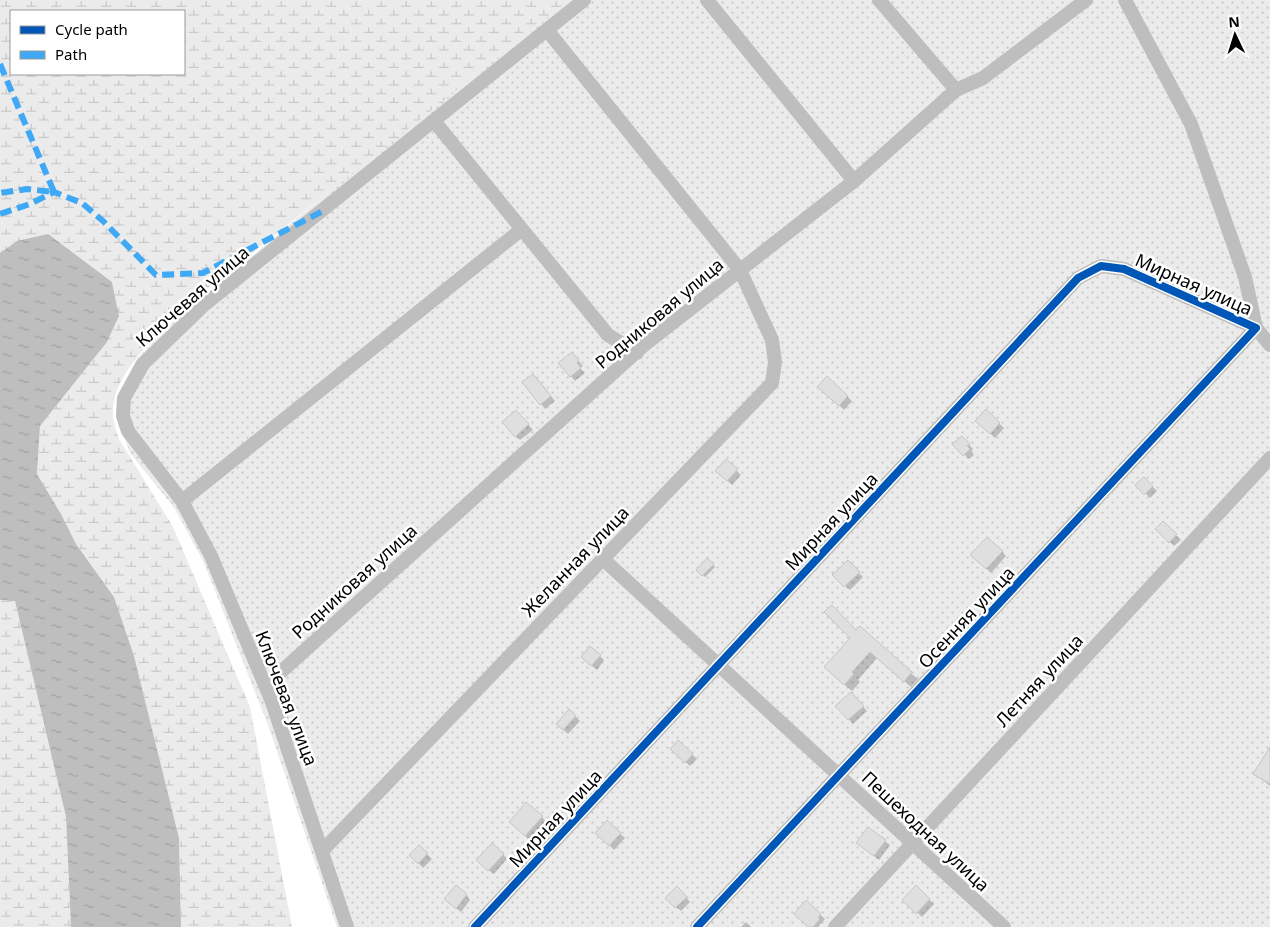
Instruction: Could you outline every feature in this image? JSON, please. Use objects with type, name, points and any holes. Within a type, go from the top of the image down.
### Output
[{"type":"street","name":"Ключевая улица","points":[[347,927],[272,702],[211,556],[182,501],[128,431],[123,416],[124,398],[143,364],[204,305],[584,0]]},
{"type":"street","points":[[707,0],[854,181]]},
{"type":"street","points":[[879,0],[956,90]]},
{"type":"street","name":"Родниковая улица","points":[[273,679],[643,346],[854,181],[956,90],[983,78],[1086,0]]},
{"type":"street","points":[[1125,0],[1191,124],[1245,277],[1256,328],[1270,345]]},
{"type":"street","name":"Желанная улица","points":[[322,851],[772,383],[775,362],[772,340],[740,270],[547,30]]},
{"type":"street","points":[[434,121],[608,334],[637,353]]},
{"type":"street","points":[[182,501],[522,229]]},
{"type":"street","name":"Мирная улица","points":[[475,927],[1078,278],[1101,266],[1124,269],[1256,328]]},
{"type":"street","name":"Осенняя улица","points":[[697,927],[1256,328]]},
{"type":"street","name":"Летняя улица","points":[[835,927],[1270,458]]},
{"type":"street","name":"Пешеходная улица","points":[[603,559],[1004,927]]},
{"type":"green space","points":[[0,0],[570,0],[197,297],[145,348],[123,378],[116,394],[113,417],[119,439],[173,527],[250,707],[292,927],[181,927],[179,838],[134,656],[114,597],[76,544],[37,474],[40,426],[107,342],[119,316],[112,282],[17,241],[0,253]]},
{"type":"green space","points":[[558,0],[1270,0],[1270,927],[337,927],[268,725],[204,563],[175,509],[130,453],[117,419],[120,392],[136,360],[165,329]]},
{"type":"green space","points":[[0,600],[15,601],[66,817],[71,927],[0,927]]},
{"type":"water","points":[[48,234],[112,282],[119,316],[107,342],[40,426],[37,474],[76,544],[114,597],[134,656],[179,838],[181,927],[71,927],[66,817],[15,601],[0,600],[0,253],[17,241]]},
{"type":"building","points":[[572,352],[579,360],[577,363],[581,368],[570,377],[558,363]]},
{"type":"building","points":[[533,374],[551,396],[540,405],[522,382]]},
{"type":"building","points":[[827,376],[848,396],[839,406],[817,387]]},
{"type":"building","points":[[986,409],[1000,423],[990,434],[975,421]]},
{"type":"building","points":[[516,410],[529,424],[515,437],[502,422]]},
{"type":"building","points":[[962,436],[970,444],[967,446],[970,449],[963,456],[952,444]]},
{"type":"building","points":[[726,459],[738,469],[727,481],[715,471]]},
{"type":"building","points":[[1144,477],[1153,486],[1144,495],[1135,485]]},
{"type":"building","points":[[1163,521],[1177,534],[1169,543],[1155,529]]},
{"type":"building","points":[[987,537],[1003,551],[986,569],[970,555]]},
{"type":"building","points":[[707,558],[714,564],[702,576],[696,570]]},
{"type":"building","points":[[848,560],[860,572],[844,587],[832,575]]},
{"type":"building","points":[[832,605],[856,630],[860,626],[912,672],[904,682],[870,652],[852,672],[854,674],[844,685],[824,667],[850,638],[824,612]]},
{"type":"building","points":[[590,646],[601,655],[591,666],[581,657]]},
{"type":"building","points":[[851,692],[864,706],[848,720],[835,706]]},
{"type":"building","points":[[569,709],[576,716],[563,730],[556,724]]},
{"type":"building","points":[[678,740],[693,754],[685,763],[670,749]]},
{"type":"building","points":[[1270,747],[1270,784],[1253,774]]},
{"type":"building","points":[[526,802],[543,816],[525,836],[509,822]]},
{"type":"building","points":[[607,820],[621,833],[609,846],[595,833]]},
{"type":"building","points":[[868,827],[886,840],[874,856],[856,843]]},
{"type":"building","points":[[492,843],[504,854],[488,871],[476,860]]},
{"type":"building","points":[[419,845],[428,853],[418,864],[409,855]]},
{"type":"building","points":[[456,885],[467,894],[456,909],[444,899]]},
{"type":"building","points":[[916,885],[930,899],[916,914],[902,900]]},
{"type":"building","points":[[677,886],[687,897],[675,908],[665,898]]},
{"type":"building","points":[[806,900],[821,914],[818,918],[820,919],[813,927],[808,927],[794,914]]},
{"type":"marked path","points":[[0,64],[54,192],[27,189],[0,193]]},
{"type":"marked path","points":[[0,214],[30,204],[54,192],[82,203],[103,221],[156,275],[203,273],[323,211]]},
{"type":"cycle path","points":[[475,927],[1078,278],[1101,266],[1124,269],[1256,328],[697,927]]}]
